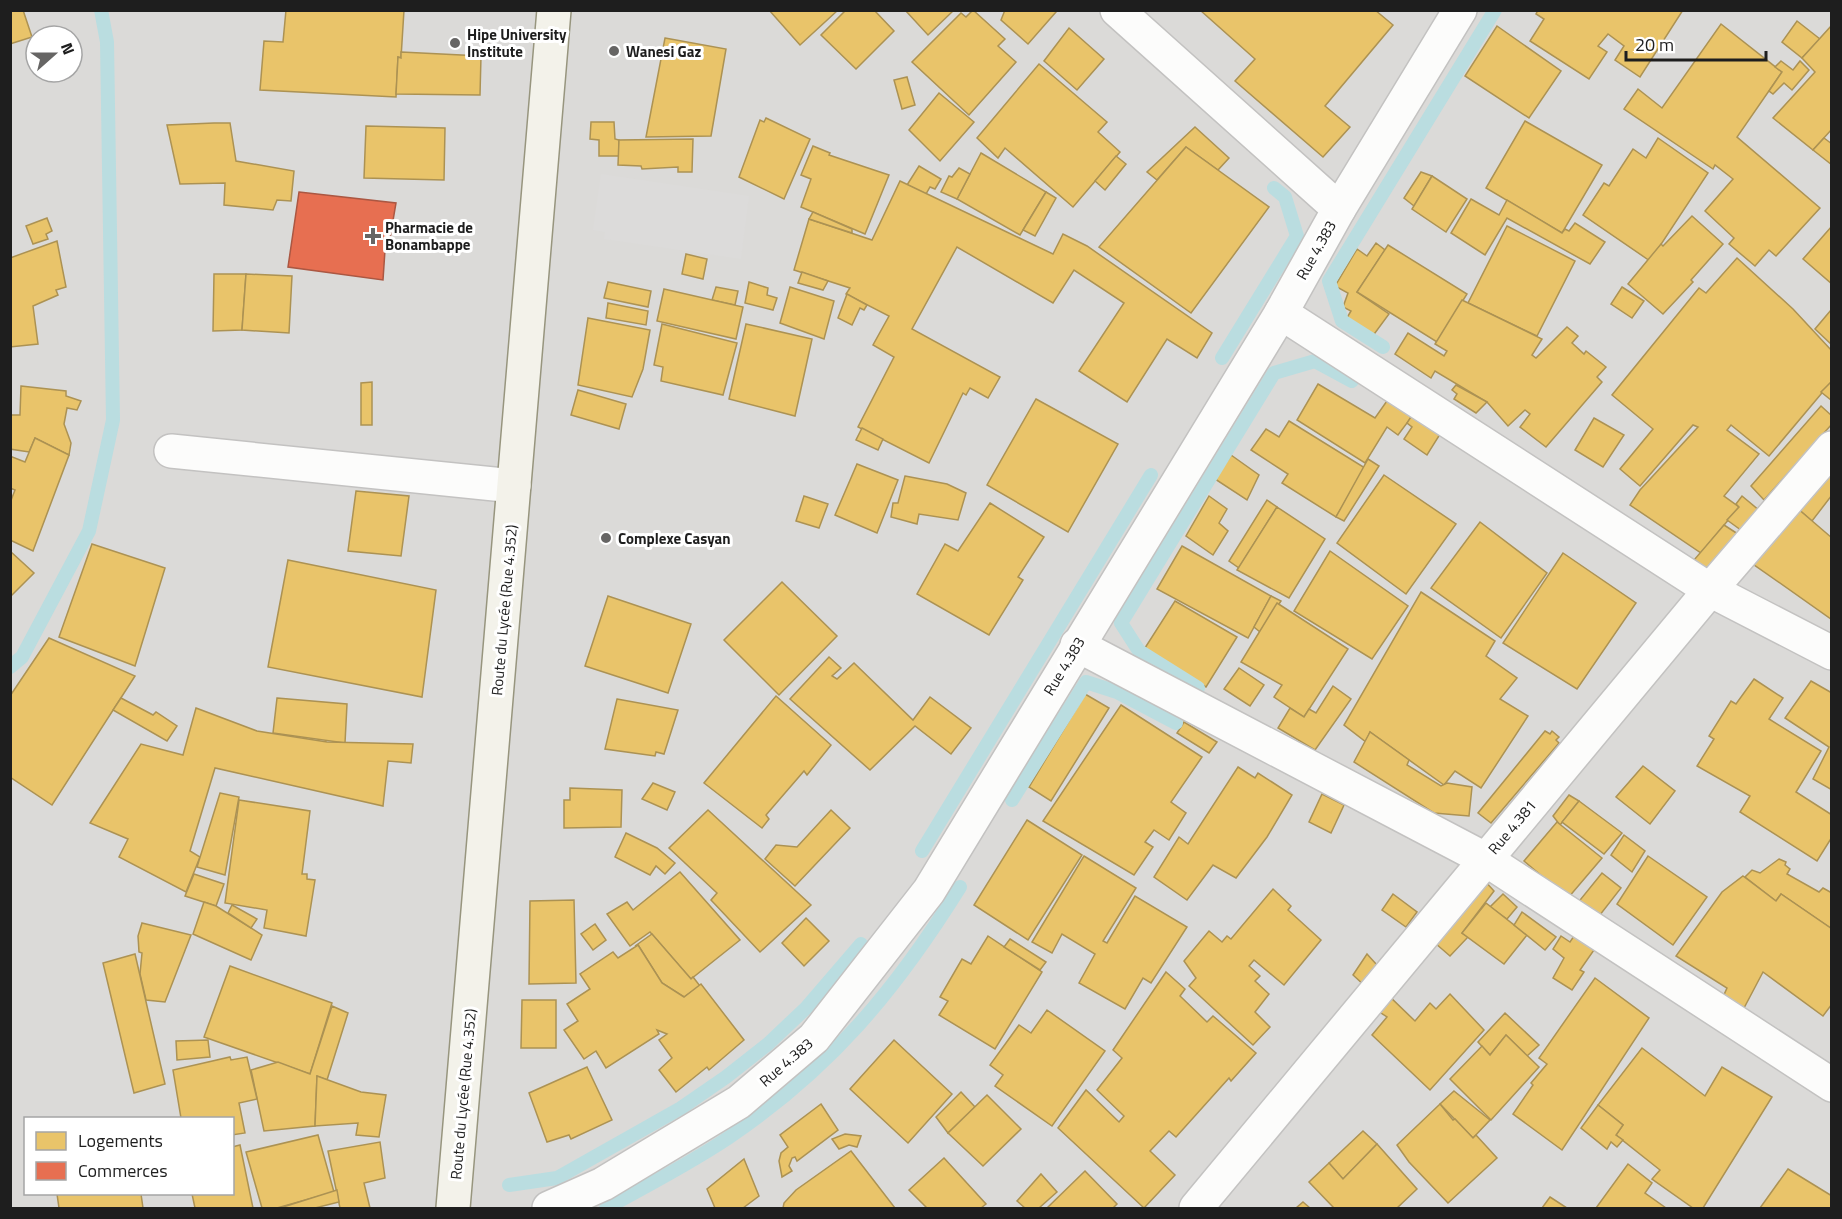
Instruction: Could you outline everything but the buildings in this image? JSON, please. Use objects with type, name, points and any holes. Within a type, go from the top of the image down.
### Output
[{"type":"main road","name":"Route du Lycée (Rue 4.352)","points":[[453,1209],[554,10]]},
{"type":"street","points":[[1117,10],[1339,209]]},
{"type":"street","name":"Rue 4.383","points":[[549,1209],[603,1184],[739,1102],[814,1038],[929,891],[1281,313],[1339,209],[1460,10]]},
{"type":"street","points":[[1281,313],[1710,590],[1832,653]]},
{"type":"street","name":"Rue 4.381","points":[[1196,1209],[1485,859],[1832,448]]},
{"type":"street","points":[[171,451],[514,486]]},
{"type":"street","points":[[1077,645],[1485,859],[1832,1085]]},
{"type":"shaded area","points":[[11,11],[1831,11],[1831,1208],[11,1208]]},
{"type":"shaded area","points":[[601,174],[749,196],[741,259],[604,239],[605,232],[593,230]]},
{"type":"waterway","points":[[10,667],[22,657],[89,531],[113,420],[107,42],[101,10]]},
{"type":"waterway","points":[[1383,347],[1342,321],[1329,281],[1495,10]]},
{"type":"waterway","points":[[1222,358],[1297,236],[1285,197],[1274,188]]},
{"type":"waterway","points":[[1198,688],[1139,651],[1121,623],[1274,373],[1315,361],[1352,381]]},
{"type":"waterway","points":[[922,851],[1151,475]]},
{"type":"waterway","points":[[1012,800],[1086,682],[1117,692],[1176,723]]},
{"type":"waterway","points":[[606,1208],[713,1148],[799,1084],[830,1055],[885,994],[936,925],[960,887]]},
{"type":"waterway","points":[[509,1185],[557,1178],[681,1108],[768,1044],[806,1008],[861,944]]},
{"type":"place","name":"Hipe University Institute","points":[[455,43]]},
{"type":"place","name":"Wanesi Gaz","points":[[614,51]]},
{"type":"place","name":"Pharmacie de Bonambappe","points":[[373,236]]},
{"type":"place","name":"Complexe Casyan","points":[[606,538]]}]
